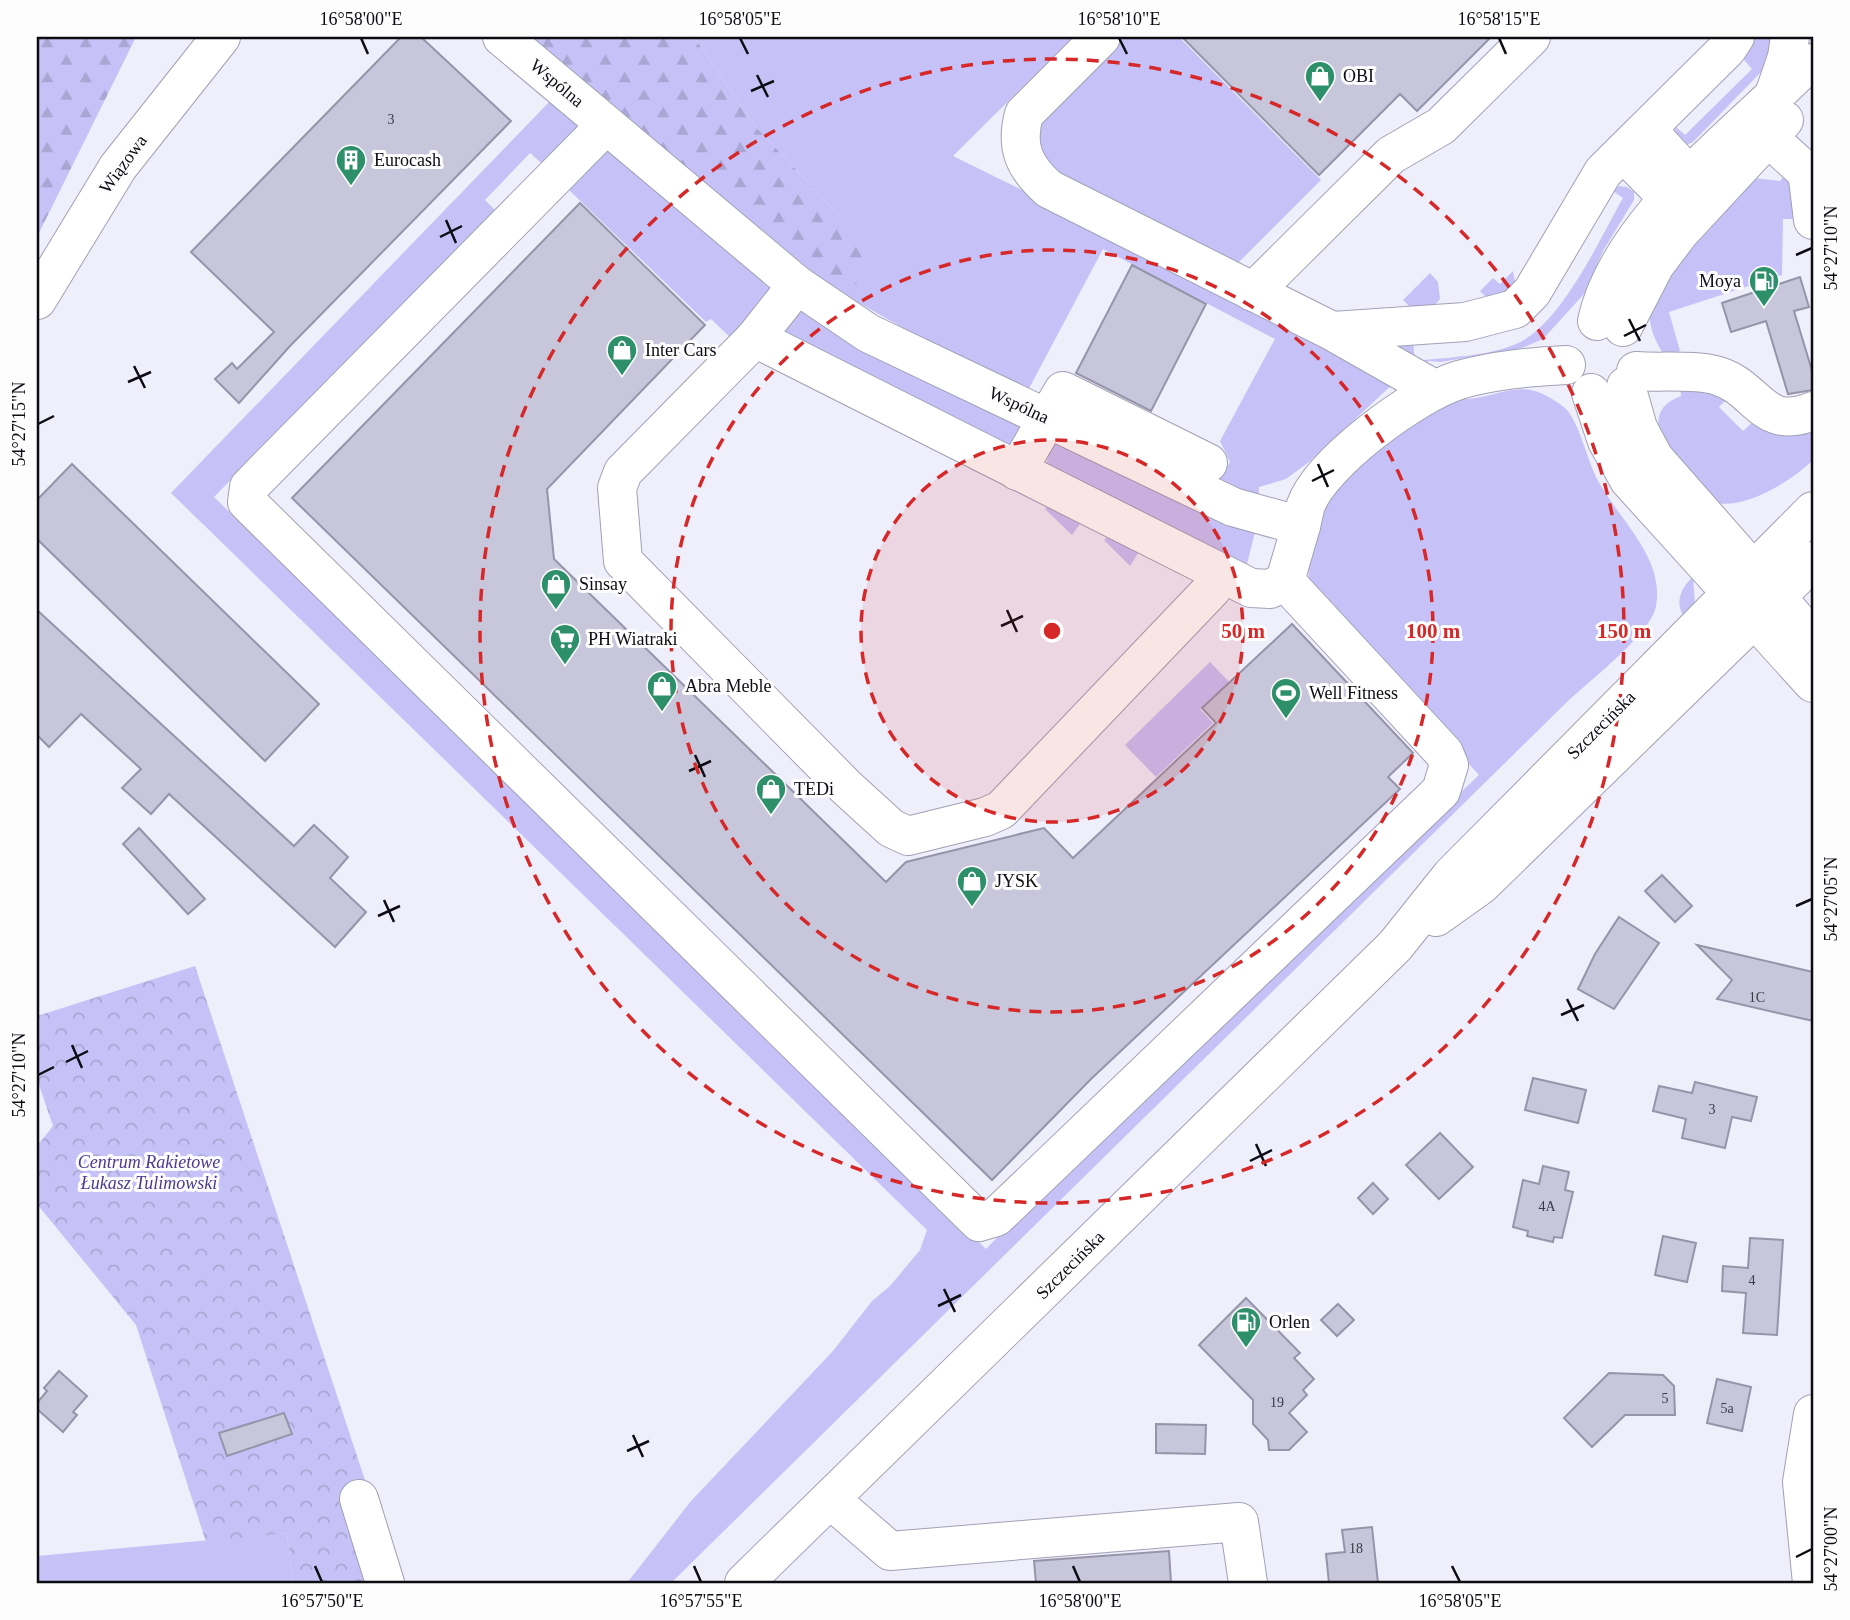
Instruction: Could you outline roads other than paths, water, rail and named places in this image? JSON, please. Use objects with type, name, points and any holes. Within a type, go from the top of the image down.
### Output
[{"type":"street","name":"Wiązowa","points":[[37,300],[118,167],[221,37]]},
{"type":"street","name":"Wspólna","points":[[502,37],[797,285],[868,333],[1233,507],[1301,526]]},
{"type":"street","points":[[1101,37],[1024,114],[1020,139],[1024,164],[1049,189],[1332,331],[1434,389]]},
{"type":"street","points":[[1253,292],[1391,155],[1441,127],[1531,37]]},
{"type":"street","points":[[1332,331],[1465,323],[1516,309],[1532,292],[1603,172],[1727,49],[1735,37]]},
{"type":"street","points":[[1764,118],[1787,57],[1790,37]]},
{"type":"street","points":[[1610,324],[1655,265],[1690,192],[1764,118],[1813,63]]},
{"type":"street","points":[[1764,118],[1813,89]]},
{"type":"street","points":[[1764,118],[1810,175],[1813,220]]},
{"type":"street","points":[[606,125],[249,487],[247,502],[979,1222],[996,1217],[1441,790],[1449,765],[1444,753],[1286,581]]},
{"type":"street","points":[[1635,141],[1690,192]]},
{"type":"street","points":[[797,285],[755,338],[623,472],[617,488],[624,561],[846,787],[899,834],[908,836],[921,833],[985,817],[1001,810],[1212,589],[1221,574]]},
{"type":"street","points":[[1813,411],[1786,418],[1773,415],[1714,374],[1618,383],[1575,383],[1566,365],[1568,342],[1585,324],[1610,324],[1637,346],[1618,383],[1607,441],[1629,480],[1754,594],[1813,639]]},
{"type":"street","points":[[755,338],[1259,591],[1279,586],[1286,581],[1306,503],[1321,481],[1381,425],[1434,389],[1497,371],[1566,365]]},
{"type":"street","points":[[1017,471],[1063,391],[1208,463]]},
{"type":"street","name":"Szczecińska","points":[[744,1583],[1395,946],[1451,876],[1754,594],[1813,511]]},
{"type":"street","name":"Szczecińska","points":[[1754,594],[1813,561]]},
{"type":"street","points":[[1754,594],[1813,683]]},
{"type":"street","points":[[1812,1583],[1802,1482],[1813,1414]]},
{"type":"street","points":[[359,1499],[385,1583]]},
{"type":"street","points":[[830,1499],[890,1551],[1239,1522],[1248,1583]]},
{"type":"place","name":"OBI","points":[[1320,103]]},
{"type":"place","name":"Eurocash","points":[[351,187]]},
{"type":"place","name":"Moya","points":[[1764,308]]},
{"type":"place","name":"Inter Cars","points":[[622,377]]},
{"type":"place","name":"Sinsay","points":[[556,611]]},
{"type":"place","name":"PH Wiatraki","points":[[565,666]]},
{"type":"place","name":"Abra Meble","points":[[662,713]]},
{"type":"place","name":"Well Fitness","points":[[1286,720]]},
{"type":"place","name":"TEDi","points":[[771,816]]},
{"type":"place","name":"JYSK","points":[[972,908]]},
{"type":"place","name":"Orlen","points":[[1246,1349]]},
{"type":"park label","name":"Centrum Rakietowe Łukasz Tulimowski","points":[[149,1172]]}]
